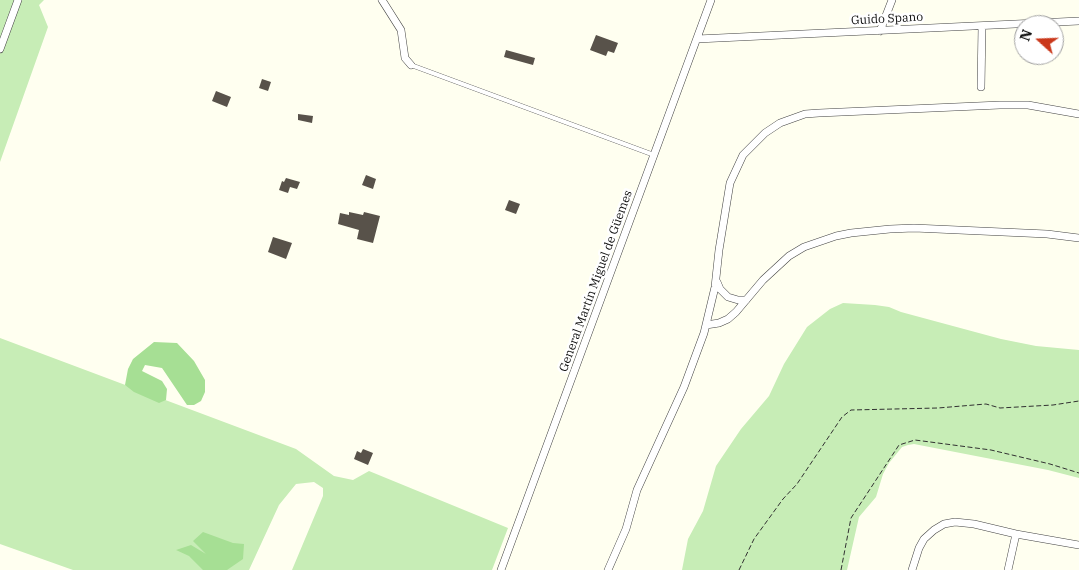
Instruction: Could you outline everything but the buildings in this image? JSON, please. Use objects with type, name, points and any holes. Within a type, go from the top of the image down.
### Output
[{"type":"street","points":[[0,48],[18,0]]},
{"type":"street","points":[[382,0],[400,30],[405,58],[410,65]]},
{"type":"street","name":"General Martín Miguel de Güemes","points":[[501,570],[711,0]]},
{"type":"street","points":[[880,30],[892,0]]},
{"type":"street","name":"Guido Spano","points":[[697,39],[1079,20]]},
{"type":"street","points":[[981,87],[982,26]]},
{"type":"street","points":[[608,570],[626,529],[637,490],[684,387],[706,325],[716,281],[726,203],[737,167],[743,155],[756,142],[773,126],[805,114],[961,105],[1028,105],[1079,114]]},
{"type":"street","points":[[706,325],[719,324],[728,319],[762,280],[789,256],[804,247],[820,241],[851,233],[914,228],[1047,234],[1079,238]]},
{"type":"street","points":[[716,281],[720,289],[728,297],[746,300]]},
{"type":"street","points":[[912,570],[918,548],[924,539],[944,524],[955,522],[964,522],[1016,534],[1079,545]]},
{"type":"street","points":[[1008,570],[1016,534]]},
{"type":"lane","points":[[410,65],[654,155]]},
{"type":"path","points":[[739,570],[754,539],[783,499],[797,484],[842,417],[851,410],[938,408],[986,404],[1000,408],[1053,405],[1079,400]]},
{"type":"path","points":[[841,570],[851,518],[899,445],[915,440],[991,450],[1079,473]]},
{"type":"green space","points":[[0,0],[44,0],[39,5],[48,27],[0,162]]},
{"type":"green space","points":[[843,303],[889,307],[901,312],[1001,339],[1036,346],[1079,350],[1079,478],[1048,470],[914,444],[908,445],[902,447],[889,463],[883,474],[876,497],[859,517],[847,570],[682,570],[688,539],[703,511],[716,466],[741,429],[769,396],[784,364],[807,327],[830,309]]},
{"type":"green space","points":[[0,338],[296,449],[334,476],[353,480],[369,471],[508,528],[492,570],[292,570],[323,496],[323,488],[314,482],[296,484],[279,505],[249,570],[73,570],[0,544]]},
{"type":"green space","points":[[154,342],[177,343],[194,361],[205,380],[205,392],[201,401],[194,405],[187,405],[162,368],[145,365],[142,371],[162,381],[167,389],[166,400],[159,403],[134,392],[125,385],[128,369],[133,359]]},
{"type":"green space","points":[[203,532],[233,543],[244,544],[243,559],[227,570],[203,570],[189,556],[176,550],[191,545],[206,554],[193,541]]}]
